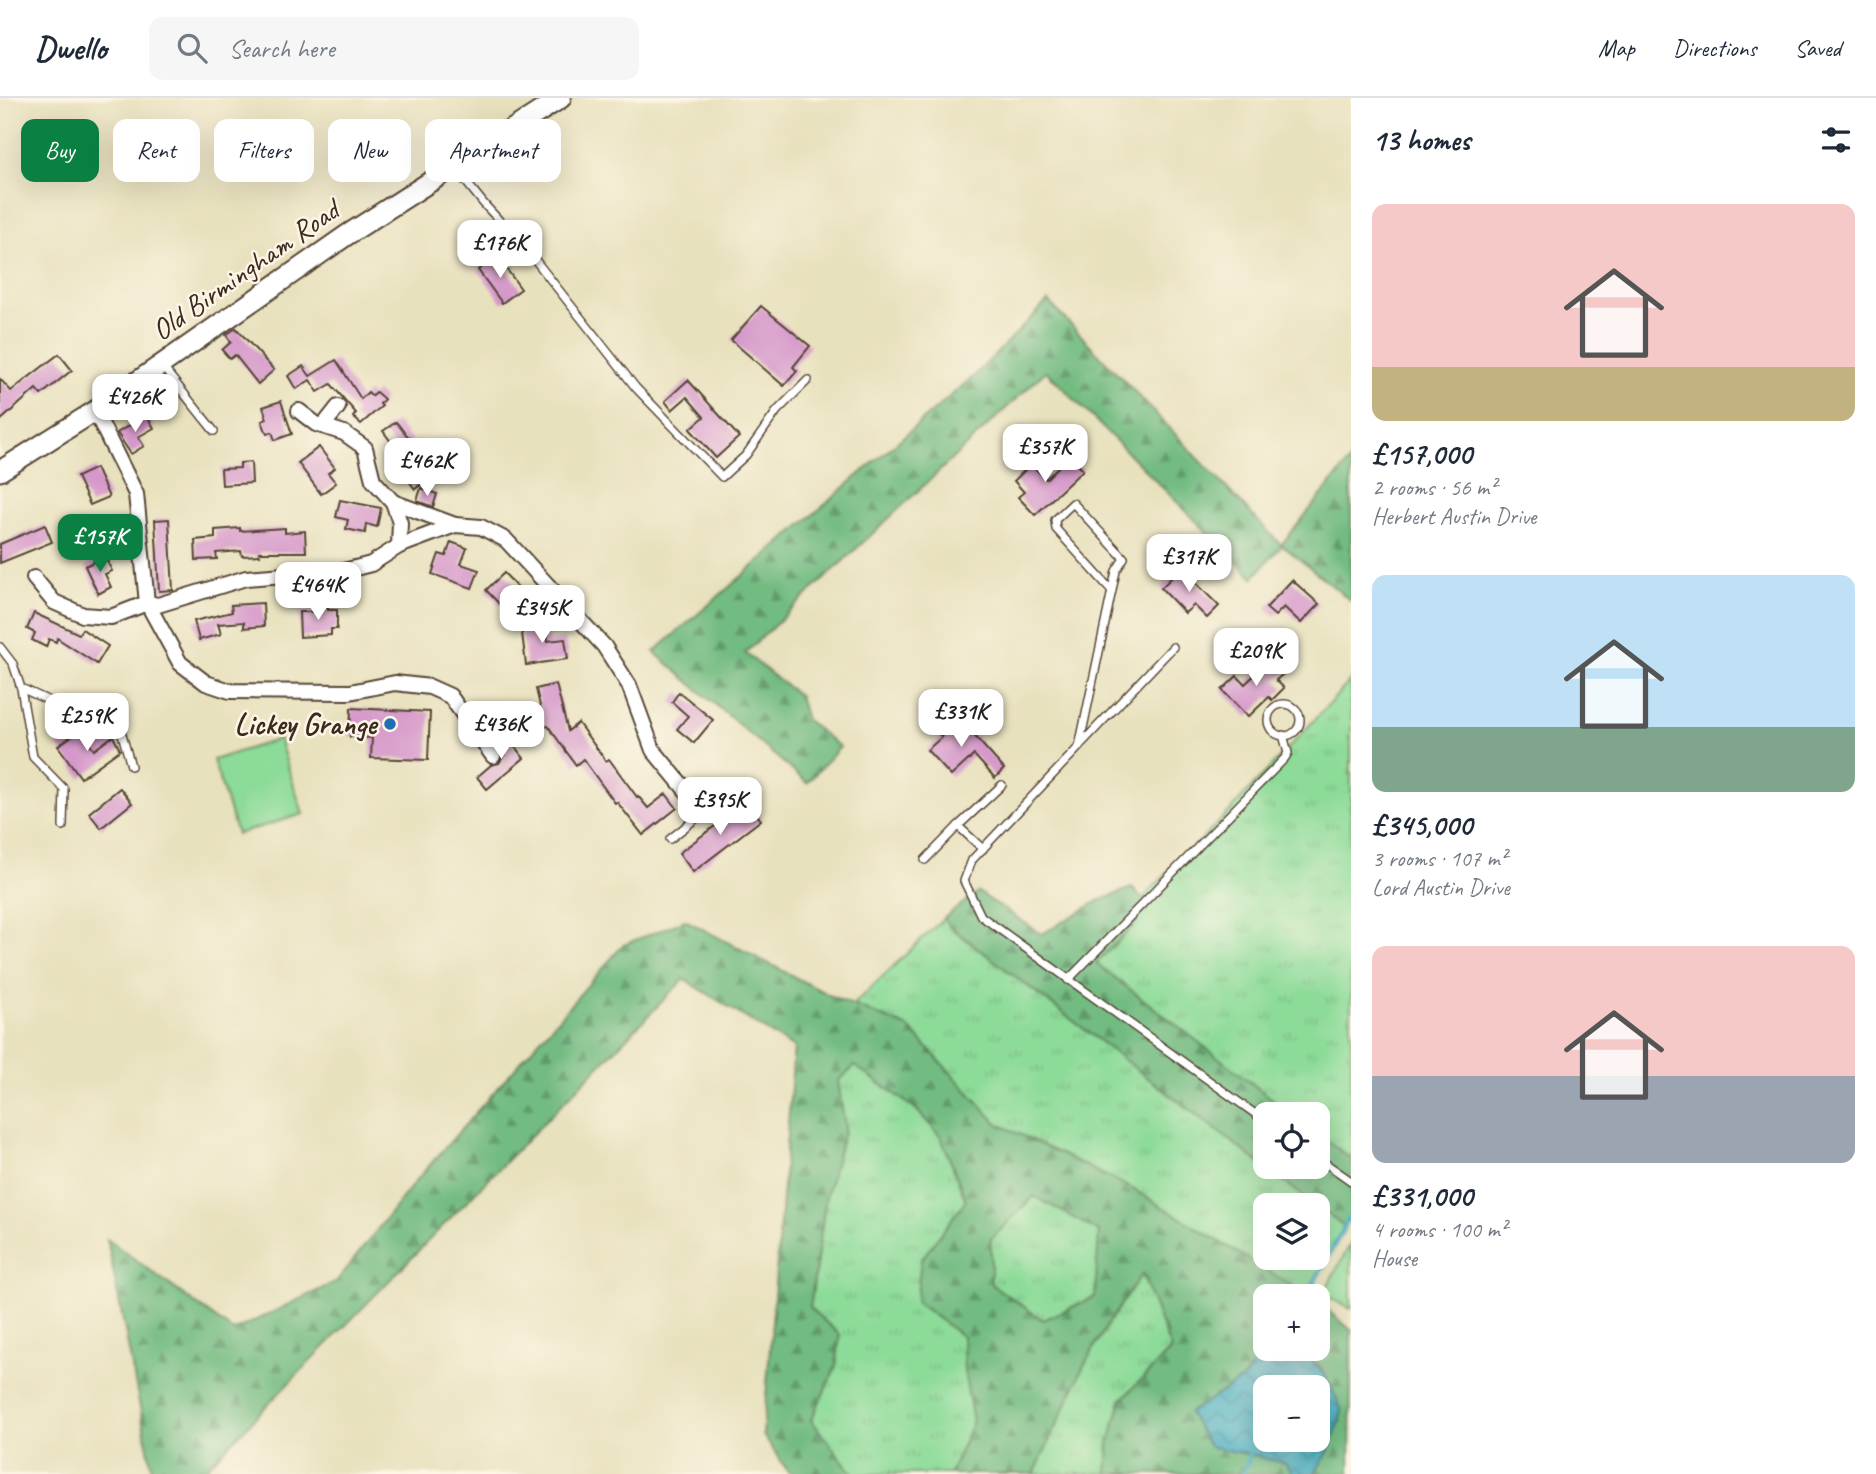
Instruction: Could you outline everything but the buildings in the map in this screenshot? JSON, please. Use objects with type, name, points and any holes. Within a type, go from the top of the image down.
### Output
[{"type":"main road","name":"Old Birmingham Road","points":[[528,119],[561,98]]},
{"type":"main road","name":"Old Birmingham Road","points":[[0,471],[95,411],[347,235],[430,182]]},
{"type":"street","points":[[324,426],[338,407]]},
{"type":"street","points":[[95,411],[136,494],[147,603],[180,663],[206,682],[230,691],[350,692],[395,682],[430,687],[450,696],[493,756]]},
{"type":"street","points":[[299,411],[324,426],[344,433],[365,448],[373,480],[393,502],[400,523],[399,546]]},
{"type":"street","points":[[393,502],[455,525],[481,527],[506,540],[604,646],[629,685],[653,750],[704,812]]},
{"type":"street","points":[[34,578],[54,602],[83,615],[111,617],[147,603],[158,605],[246,578],[297,574],[328,575],[371,564],[399,546],[455,525]]},
{"type":"lane","points":[[466,182],[532,256],[636,388],[722,477],[746,455],[777,411],[807,380]]},
{"type":"lane","points":[[161,365],[214,431]]},
{"type":"lane","points":[[1079,747],[1112,591],[1116,571],[1124,558],[1073,503],[1055,520],[1056,529],[1112,591]]},
{"type":"lane","points":[[0,647],[13,664],[22,688],[33,757],[64,789],[63,826]]},
{"type":"lane","points":[[1173,647],[972,860],[964,881],[981,916],[1253,1112]]},
{"type":"lane","points":[[22,688],[60,706],[118,720],[131,766]]},
{"type":"lane","points":[[1069,980],[1285,758],[1288,752],[1283,735],[1270,728],[1268,718],[1272,709],[1286,704],[1295,709],[1300,718],[1297,729],[1283,735]]},
{"type":"lane","points":[[925,860],[1002,785]]},
{"type":"lane","points":[[670,839],[704,812],[744,786]]},
{"type":"lane","points":[[958,826],[983,849]]},
{"type":"lane","points":[[1330,1166],[1351,1181]]},
{"type":"green space","points":[[1048,301],[1281,545],[1351,459],[1351,601],[1282,545],[1253,578],[1046,371],[745,653],[799,696],[806,720],[840,747],[807,783],[654,652],[976,374]]},
{"type":"green space","points":[[1351,680],[1351,1159],[1330,1143],[1330,1102],[1276,1102],[1085,955],[1232,809]]},
{"type":"green space","points":[[279,739],[303,814],[237,834],[213,760]]},
{"type":"green space","points":[[1132,888],[1146,903],[1134,926],[1096,963],[1276,1102],[1253,1102],[1253,1158],[949,926],[944,918],[978,892],[1042,934],[1098,901]]},
{"type":"green space","points":[[944,918],[949,926],[1253,1158],[1253,1179],[1281,1179],[1299,1193],[1253,1193],[1253,1262],[1129,1187],[998,1124],[909,1028],[853,1005]]},
{"type":"green space","points":[[685,920],[831,996],[909,1028],[998,1124],[1129,1187],[1253,1262],[1253,1270],[1266,1270],[1289,1284],[1253,1284],[1253,1361],[1256,1361],[1244,1378],[1189,1413],[1250,1454],[1285,1463],[1293,1474],[1107,1474],[1109,1443],[1121,1400],[1171,1350],[1142,1274],[1084,1365],[1034,1474],[950,1474],[973,1421],[964,1370],[963,1337],[916,1302],[921,1260],[966,1200],[941,1137],[916,1109],[855,1066],[838,1081],[845,1128],[826,1196],[810,1308],[840,1335],[836,1366],[811,1420],[853,1474],[790,1474],[763,1435],[794,1048],[684,979],[208,1466],[206,1474],[153,1474],[107,1239],[233,1331],[336,1282],[415,1182],[623,945]],"holes":[[[1034,1196],[1099,1232],[1095,1297],[1043,1320],[991,1284],[991,1239]]]},
{"type":"green space","points":[[855,1066],[916,1109],[941,1137],[966,1201],[921,1260],[963,1337],[964,1370],[973,1421],[950,1474],[853,1474],[811,1420],[836,1366],[810,1308],[826,1196],[845,1128],[838,1081]]},
{"type":"green space","points":[[1330,1143],[1351,1159],[1351,1214],[1344,1227],[1330,1216],[1330,1193],[1299,1193],[1281,1179],[1330,1179]]},
{"type":"green space","points":[[1034,1196],[1099,1232],[1096,1297],[1043,1320],[991,1284],[991,1239]]},
{"type":"green space","points":[[1330,1216],[1344,1227],[1330,1253]]},
{"type":"green space","points":[[1351,1243],[1351,1309],[1330,1298],[1328,1284]]},
{"type":"green space","points":[[1266,1270],[1321,1270],[1313,1284],[1289,1284]]},
{"type":"green space","points":[[1142,1273],[1171,1350],[1121,1400],[1109,1443],[1107,1474],[1034,1474],[1084,1365]]},
{"type":"green space","points":[[1330,1312],[1351,1330],[1350,1474],[1314,1474],[1330,1452],[1330,1375],[1324,1375],[1312,1361],[1330,1361]]},
{"type":"water","points":[[1256,1361],[1312,1361],[1324,1375],[1253,1375],[1253,1452],[1328,1452],[1314,1474],[1293,1474],[1285,1463],[1209,1446],[1189,1413],[1244,1378]]},
{"type":"water","points":[[1330,1385],[1342,1411],[1330,1448]]},
{"type":"waterway","points":[[1313,1284],[1351,1215]]},
{"type":"waterway","points":[[1243,1474],[1252,1449]]},
{"type":"place","name":"Lickey Grange","points":[[390,724]]}]
